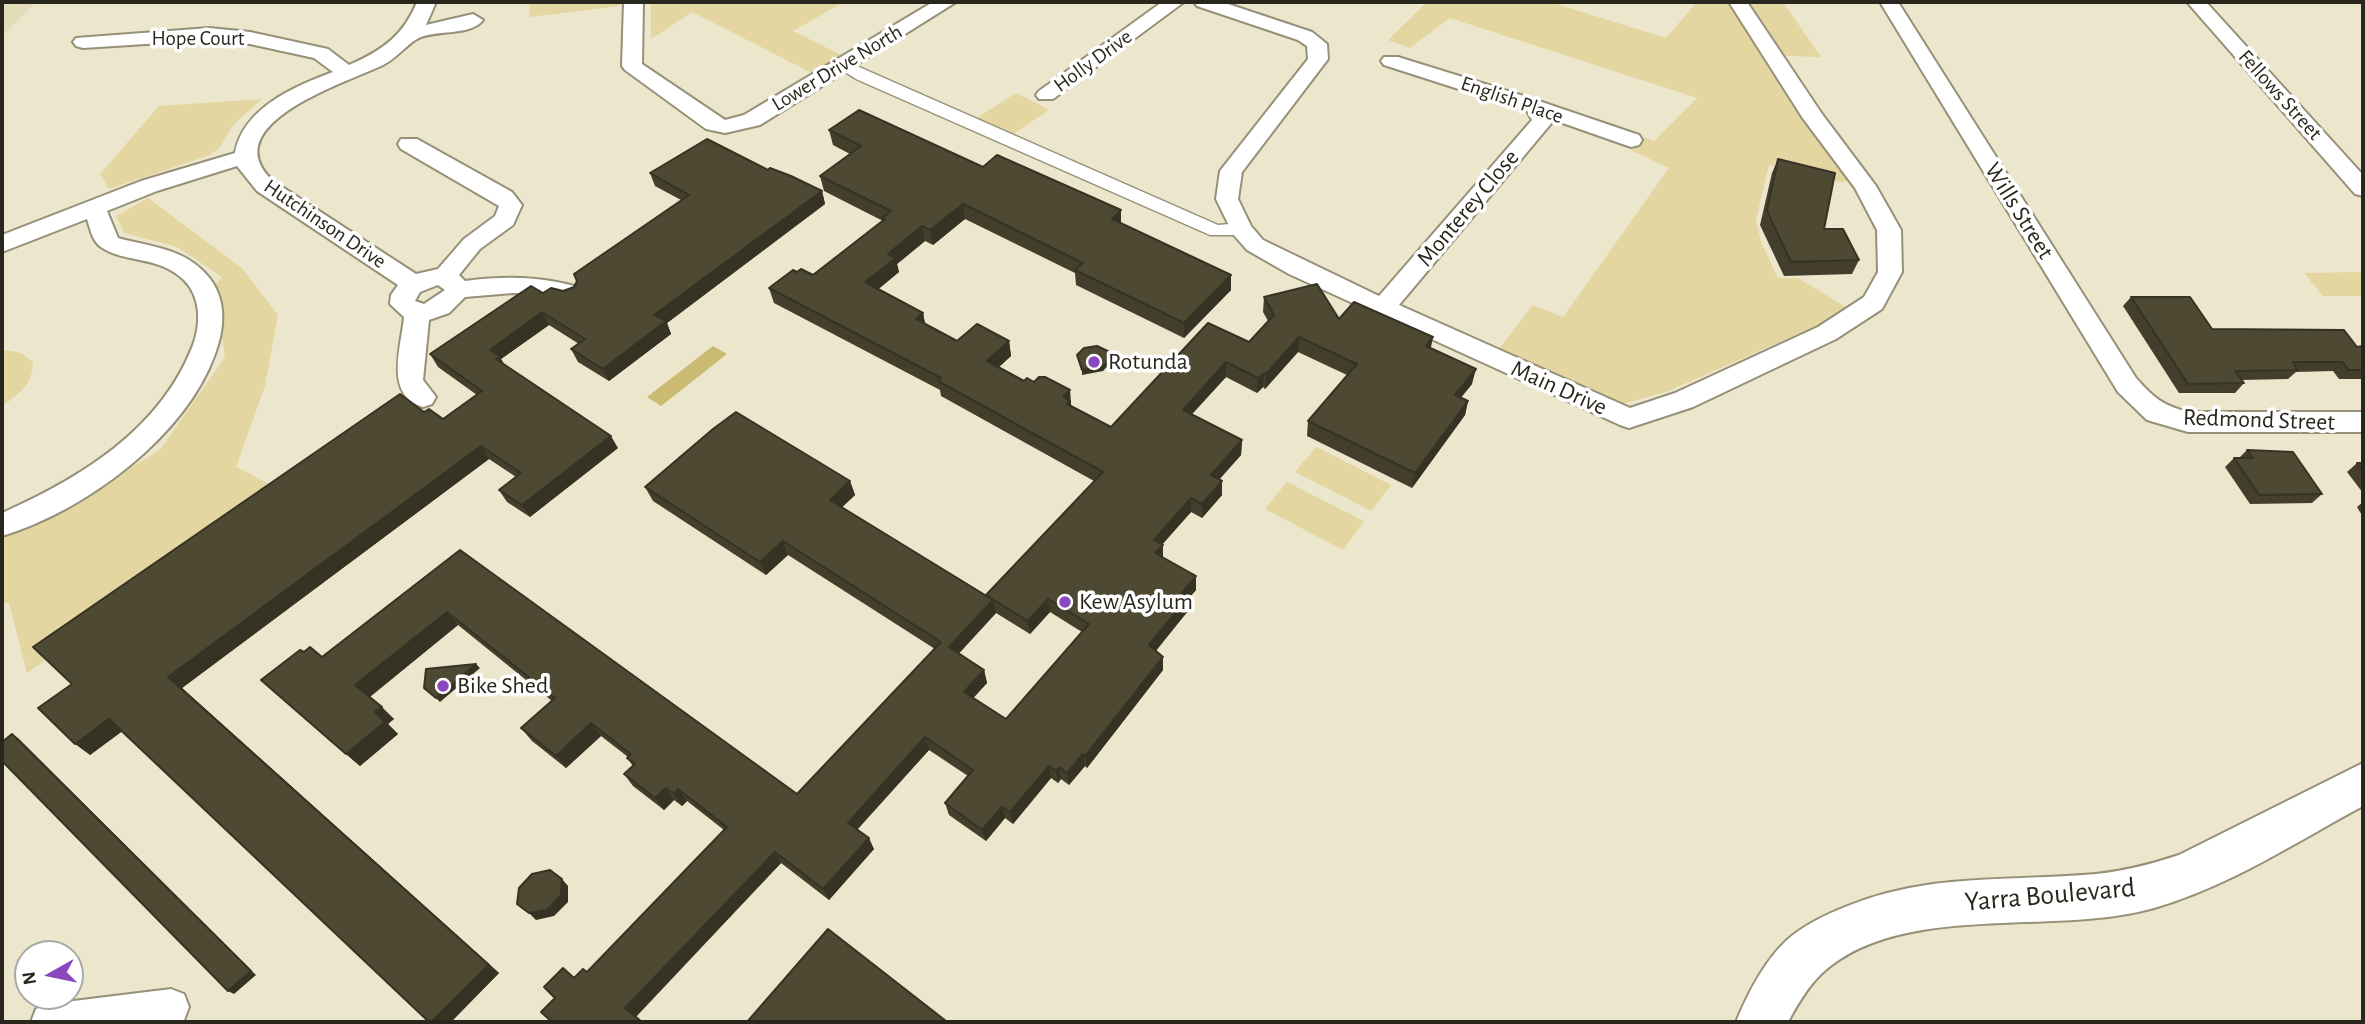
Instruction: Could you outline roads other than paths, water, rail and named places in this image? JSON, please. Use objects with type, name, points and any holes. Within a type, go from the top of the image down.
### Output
[{"type":"main road","name":"Yarra Boulevard","points":[[1761,1022],[1791,972],[1812,950],[1865,921],[1895,911],[1934,904],[2096,897],[2162,884],[2191,873],[2363,783]]},
{"type":"street","points":[[412,33],[425,2]]},
{"type":"street","name":"Lower Drive North","points":[[633,2],[632,66],[714,124],[726,127],[752,120],[946,2]]},
{"type":"street","name":"Holly Drive","points":[[1046,95],[1174,2]]},
{"type":"street","name":"Main Drive","points":[[1204,2],[1305,36],[1317,44],[1318,59],[1231,171],[1227,200],[1241,229],[1255,245],[1383,309],[1629,418],[1684,400],[1828,333],[1873,303],[1890,272],[1889,230],[1865,186],[1813,117],[1738,2]]},
{"type":"street","name":"Wills Street","points":[[1889,2],[2127,385],[2156,413]]},
{"type":"street","name":"Fellows Street","points":[[2196,2],[2363,189]]},
{"type":"street","points":[[412,33],[473,20]]},
{"type":"street","name":"Hutchinson Drive","points":[[412,33],[376,60],[288,99],[266,116],[250,138],[244,157],[250,172],[265,186],[414,284]]},
{"type":"street","name":"Hope Court","points":[[83,42],[209,34],[250,38],[321,52],[346,72]]},
{"type":"street","name":"English Place","points":[[1391,61],[1631,140]]},
{"type":"street","points":[[841,64],[861,76],[1216,231],[1241,229]]},
{"type":"street","name":"Monterey Close","points":[[1383,309],[1543,121],[1543,114],[1536,108]]},
{"type":"street","points":[[409,143],[504,197],[511,205],[505,220],[472,244],[450,284],[444,305],[431,311],[417,312],[406,309],[401,299],[414,284],[430,278],[450,284],[543,284],[569,293]]},
{"type":"street","points":[[2,244],[192,171],[244,157]]},
{"type":"street","points":[[2,524],[64,494],[145,437],[182,397],[206,348],[212,316],[201,284],[186,269],[160,256],[110,243],[105,238],[94,207]]},
{"type":"street","points":[[417,312],[411,380],[414,390],[423,397]]},
{"type":"street","name":"Redmond Street","points":[[2156,413],[2188,422],[2363,422]]},
{"type":"street","points":[[49,1022],[171,1007]]},
{"type":"place","name":"Rotunda","points":[[1094,362]]},
{"type":"place","name":"Kew Asylum","points":[[1065,602]]},
{"type":"place","name":"Bike Shed","points":[[443,686]]}]
